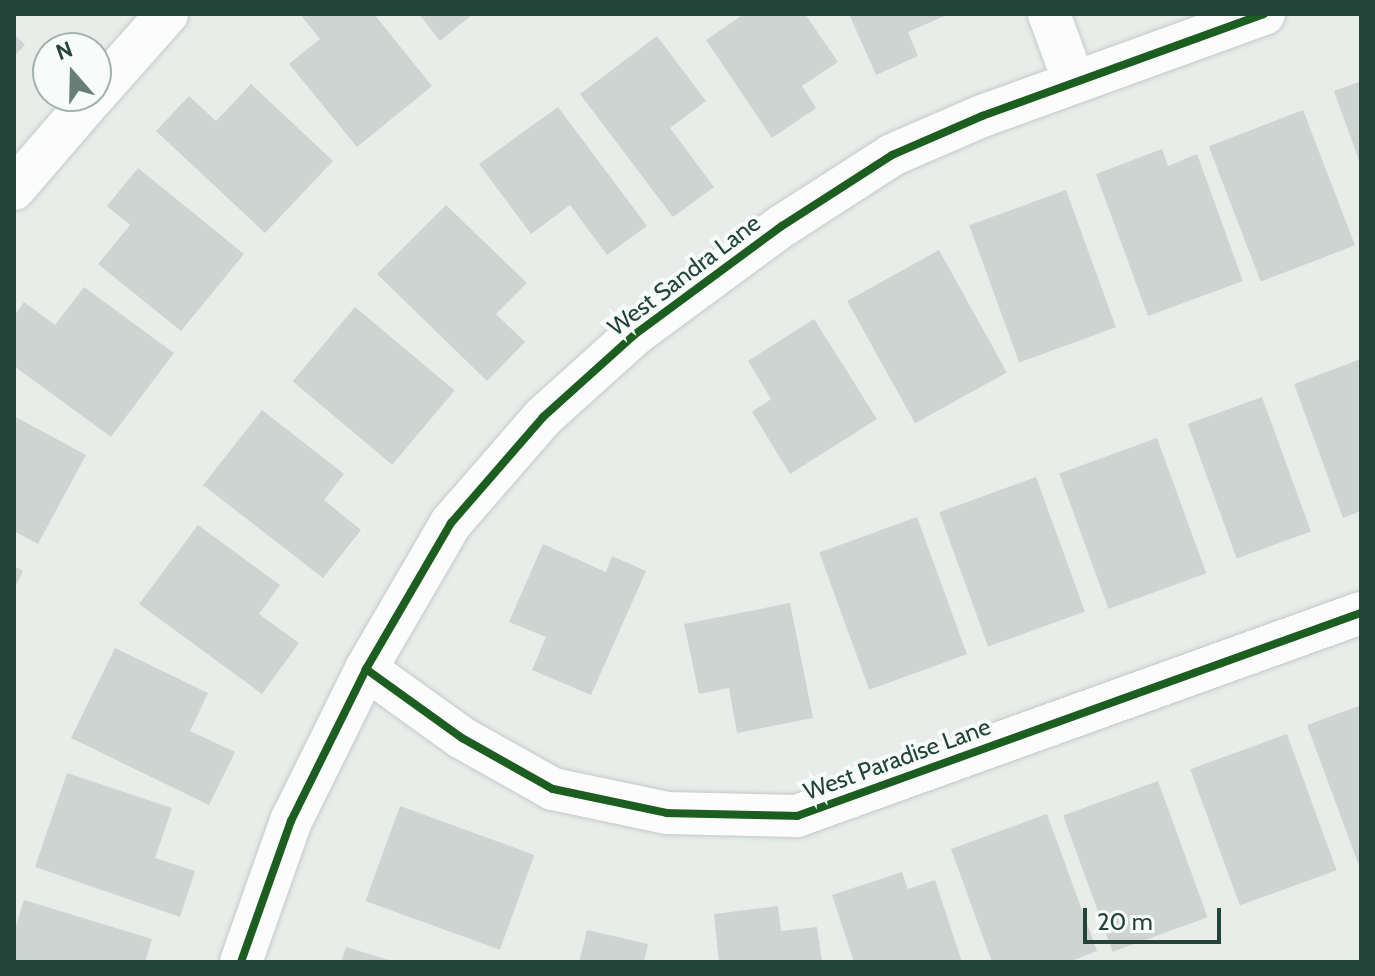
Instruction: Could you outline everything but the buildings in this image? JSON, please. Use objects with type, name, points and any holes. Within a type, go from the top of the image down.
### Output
[{"type":"street","points":[[112,76],[167,14]]},
{"type":"street","points":[[1049,14],[1074,82]]},
{"type":"street","name":"West Sandra Lane","points":[[241,962],[291,821],[366,669],[451,523],[543,417],[634,335],[782,226],[892,155],[1074,82],[1264,14]]},
{"type":"street","points":[[14,189],[80,112]]},
{"type":"street","name":"West Paradise Lane","points":[[366,669],[462,738],[553,789],[667,813],[797,816],[1361,613]]},
{"type":"cycle path","points":[[241,962],[291,821],[366,669],[451,523],[543,417],[634,335],[782,226],[892,155],[982,116],[1264,14]]},
{"type":"cycle path","points":[[366,669],[462,738],[553,789],[667,813],[797,816],[1361,613]]}]
